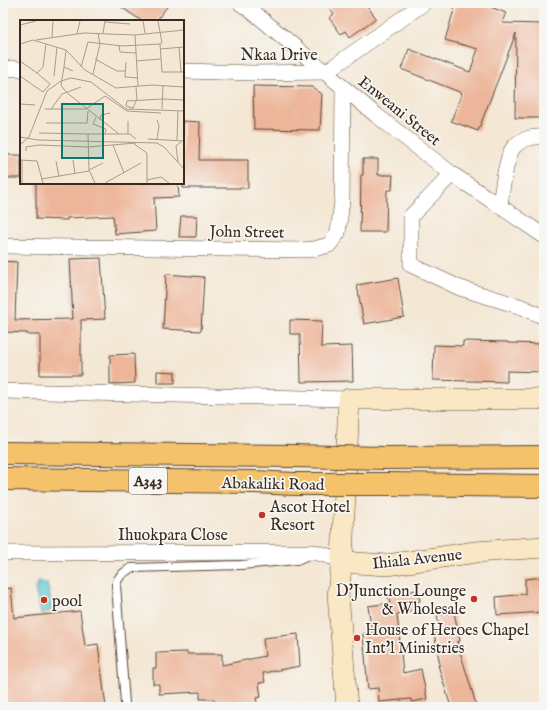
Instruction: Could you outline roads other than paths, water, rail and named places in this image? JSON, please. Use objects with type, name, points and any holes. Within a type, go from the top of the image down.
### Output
[{"type":"highway","name":"Abakaliki Road","points":[[3,453],[385,458],[544,457]]},
{"type":"highway","name":"Abakaliki Road","points":[[3,479],[294,484],[544,486]]},
{"type":"main road","points":[[347,707],[338,594],[342,560],[349,399],[544,399]]},
{"type":"main road","name":"Ihiala Avenue","points":[[342,560],[356,563],[387,565],[476,552],[544,548]]},
{"type":"street","name":"Enweani Street","points":[[240,3],[326,72],[376,116],[452,174],[544,236]]},
{"type":"street","name":"Nkaa Drive","points":[[184,71],[253,73],[326,72],[424,3]]},
{"type":"street","points":[[3,68],[20,69]]},
{"type":"street","name":"John Street","points":[[3,246],[302,250],[314,249],[329,245],[338,233],[342,201],[343,88]]},
{"type":"street","points":[[500,206],[507,164],[513,148],[522,141],[536,136],[544,136]]},
{"type":"street","points":[[452,174],[411,216],[411,265],[460,288],[522,307],[544,317]]},
{"type":"street","points":[[3,391],[349,399]]},
{"type":"street","name":"Ihuokpara Close","points":[[3,553],[314,552],[342,560]]},
{"type":"lane","points":[[125,703],[116,585],[122,574],[131,568],[241,565],[297,560],[314,552]]},
{"type":"water","name":"pool","points":[[39,581],[47,583],[53,610],[41,614],[35,590]]},
{"type":"place","name":"Ascot Hotel Resort","points":[[262,515]]},
{"type":"place","name":"D'Junction Lounge & Wholesale","points":[[474,599]]},
{"type":"place","name":"pool","points":[[44,600]]},
{"type":"place","name":"House of Heroes Chapel Int'l Ministries","points":[[357,638]]}]
